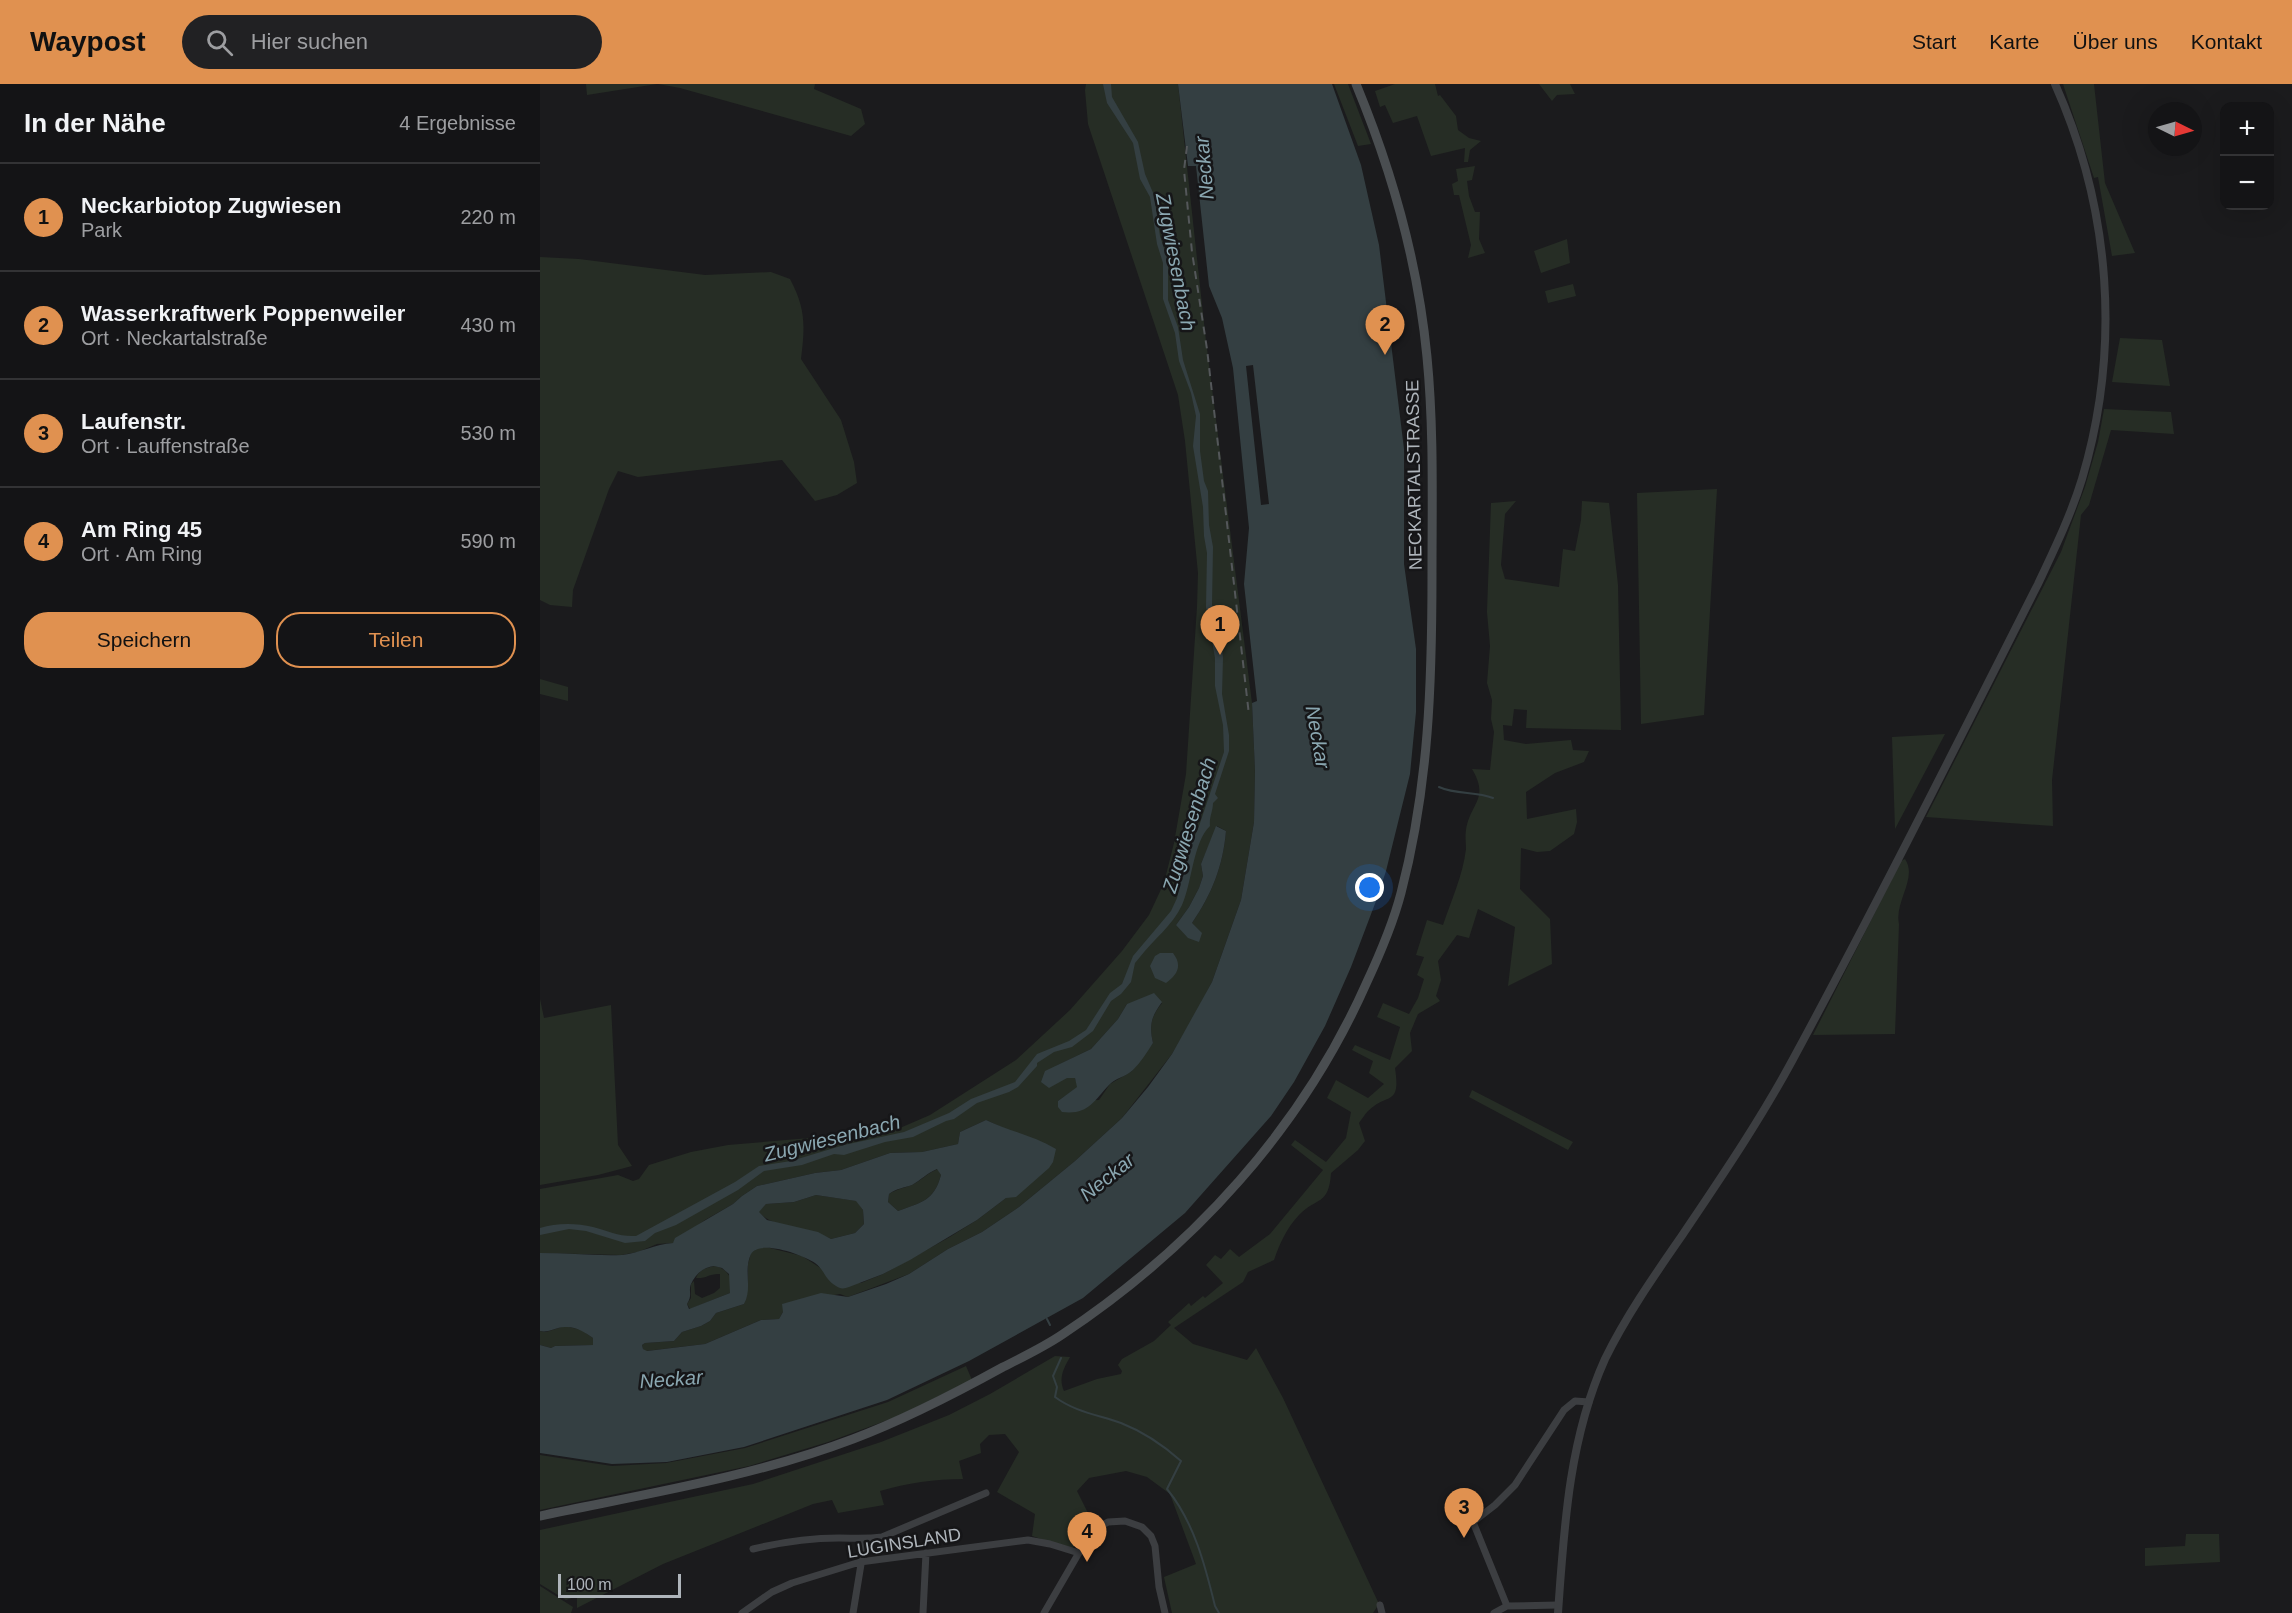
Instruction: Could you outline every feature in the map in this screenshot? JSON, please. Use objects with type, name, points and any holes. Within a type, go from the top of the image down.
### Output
[{"type":"main road","name":"NECKARTALSTRASSE","points":[[540,1516],[744,1473],[849,1441],[927,1409],[1064,1334],[1114,1297],[1187,1235],[1237,1185],[1276,1137],[1314,1084],[1348,1025],[1389,931],[1415,838],[1425,774],[1432,652],[1430,388],[1423,323],[1413,264],[1389,174],[1356,84]]},
{"type":"street","points":[[1494,1613],[1507,1606],[1558,1609],[1567,1497],[1573,1461],[1589,1402],[1606,1359],[1631,1313],[1729,1166],[1791,1064],[2038,584],[2068,517],[2092,442],[2101,388],[2106,330],[2104,262],[2085,162],[2055,84]]},
{"type":"street","points":[[1507,1606],[1473,1522],[1515,1485],[1564,1410],[1575,1401],[1589,1402]]},
{"type":"street","points":[[753,1549],[789,1540],[838,1538],[865,1540],[882,1537],[987,1493]]},
{"type":"street","points":[[1044,1613],[1091,1532],[1108,1522],[1125,1521],[1142,1527],[1151,1536],[1155,1546],[1159,1587],[1165,1613]]},
{"type":"street","points":[[853,1613],[865,1540]]},
{"type":"street","name":"LUGINSLAND","points":[[742,1613],[782,1588],[860,1562],[1028,1540],[1079,1552]]},
{"type":"street","points":[[923,1613],[926,1553]]},
{"type":"street","points":[[1380,1605],[1382,1613]]},
{"type":"shaded area","points":[[586,84],[657,84],[587,95]]},
{"type":"shaded area","points":[[658,84],[815,84],[814,89],[861,109],[865,124],[851,136],[680,88]]},
{"type":"shaded area","points":[[1086,84],[1178,84],[1206,341],[1252,703],[1255,771],[1254,822],[1241,900],[1212,982],[1172,1054],[1122,1118],[1075,1161],[1019,1207],[982,1232],[948,1249],[909,1274],[848,1297],[840,1294],[783,1304],[783,1312],[779,1319],[761,1320],[705,1344],[646,1351],[642,1345],[645,1343],[674,1341],[682,1332],[710,1321],[716,1313],[744,1304],[748,1283],[748,1264],[751,1253],[757,1248],[766,1247],[802,1256],[822,1269],[861,1283],[883,1274],[948,1238],[1006,1198],[1010,1131],[986,1120],[960,1132],[958,1144],[922,1152],[890,1153],[841,1170],[815,1173],[757,1186],[673,1243],[657,1244],[638,1252],[621,1255],[540,1253],[540,1189],[618,1175],[633,1181],[639,1179],[649,1165],[691,1152],[728,1145],[893,1131],[930,1115],[1016,1060],[1070,1010],[1122,951],[1149,915],[1164,883],[1174,843],[1186,774],[1197,607],[1198,573],[1185,441],[1178,395],[1088,124]],"holes":[[[1217,826],[1226,831],[1215,879],[1192,923],[1176,925],[1199,888],[1203,876],[1201,864]],[[1162,1003],[1152,1021],[1153,1043],[1132,1071],[1110,1084],[1099,1100],[1058,1101],[1078,1087],[1075,1078],[1067,1078],[1056,1066],[1091,1049],[1118,1019],[1127,1004]]]},
{"type":"shaded area","points":[[1334,84],[1348,84],[1371,144],[1358,146]]},
{"type":"shaded area","points":[[1395,84],[1435,84],[1438,96],[1440,95],[1456,116],[1458,130],[1469,138],[1481,141],[1470,150],[1468,162],[1464,162],[1465,148],[1431,156],[1417,116],[1393,123],[1385,105],[1380,107],[1375,91]]},
{"type":"shaded area","points":[[1539,84],[1570,84],[1575,94],[1557,95],[1552,101]]},
{"type":"shaded area","points":[[2063,84],[2094,84],[2105,183],[2135,253],[2112,256],[2098,177],[2094,178]]},
{"type":"shaded area","points":[[1475,166],[1472,180],[1467,181],[1469,196],[1475,212],[1480,212],[1479,239],[1485,253],[1468,258],[1471,245],[1459,195],[1454,195],[1452,184],[1458,181],[1456,169]]},
{"type":"shaded area","points":[[1567,239],[1570,263],[1541,273],[1534,251]]},
{"type":"shaded area","points":[[540,257],[579,259],[705,275],[771,272],[790,279],[802,309],[801,359],[841,420],[854,462],[857,483],[837,495],[815,501],[782,460],[638,477],[618,471],[609,489],[573,590],[572,607],[550,605],[540,600]]},
{"type":"shaded area","points":[[1573,284],[1576,296],[1548,303],[1545,291]]},
{"type":"shaded area","points":[[2120,338],[2162,340],[2170,386],[2112,382]]},
{"type":"shaded area","points":[[2104,409],[2171,412],[2174,434],[2111,430],[2089,505],[2081,515],[2052,780],[2053,826],[1926,817],[2061,552],[2085,487],[2098,442]]},
{"type":"shaded area","points":[[1717,489],[1704,715],[1641,724],[1637,493]]},
{"type":"shaded area","points":[[1516,501],[1505,514],[1501,565],[1505,579],[1559,587],[1563,549],[1575,551],[1582,501],[1609,503],[1618,585],[1621,730],[1526,728],[1527,710],[1514,709],[1512,726],[1503,725],[1504,740],[1526,744],[1571,740],[1573,750],[1589,751],[1584,762],[1555,773],[1526,792],[1527,819],[1576,809],[1577,822],[1574,834],[1550,851],[1537,852],[1521,848],[1520,889],[1550,919],[1552,964],[1508,986],[1515,927],[1478,909],[1469,938],[1457,935],[1438,961],[1441,980],[1436,996],[1440,1001],[1418,1014],[1410,1033],[1412,1051],[1395,1068],[1394,1094],[1375,1105],[1359,1123],[1365,1141],[1331,1173],[1328,1191],[1321,1200],[1305,1209],[1294,1220],[1274,1260],[1248,1272],[1243,1282],[1174,1328],[1193,1344],[1247,1360],[1256,1348],[1283,1398],[1379,1604],[1373,1613],[1172,1613],[1164,1577],[1196,1564],[1170,1494],[1147,1477],[1126,1471],[1089,1478],[1077,1491],[1093,1523],[1072,1549],[1032,1536],[1035,1514],[997,1492],[1019,1452],[1005,1434],[989,1435],[980,1444],[981,1453],[959,1461],[963,1479],[921,1482],[890,1488],[880,1491],[884,1505],[838,1513],[832,1500],[813,1504],[663,1564],[577,1608],[577,1596],[566,1600],[540,1584],[540,1530],[753,1484],[881,1442],[949,1415],[1055,1356],[1070,1357],[1062,1377],[1064,1391],[1097,1379],[1121,1374],[1122,1371],[1118,1365],[1122,1359],[1154,1341],[1171,1325],[1168,1322],[1189,1303],[1191,1306],[1203,1296],[1205,1298],[1223,1283],[1206,1265],[1215,1255],[1221,1259],[1230,1249],[1239,1257],[1270,1234],[1323,1170],[1291,1145],[1295,1140],[1326,1162],[1346,1138],[1351,1112],[1327,1098],[1336,1080],[1368,1098],[1384,1084],[1369,1073],[1373,1061],[1352,1050],[1355,1045],[1390,1060],[1400,1027],[1377,1017],[1383,1003],[1409,1014],[1418,998],[1424,979],[1417,975],[1424,957],[1416,955],[1427,920],[1443,925],[1456,888],[1466,849],[1468,821],[1479,794],[1477,779],[1472,769],[1490,770],[1494,732],[1491,719],[1492,700],[1487,683],[1490,646],[1487,612],[1491,503]]},
{"type":"shaded area","points":[[540,679],[568,687],[568,701],[540,694]]},
{"type":"shaded area","points":[[1945,734],[1895,829],[1892,737]]},
{"type":"shaded area","points":[[1905,859],[1909,874],[1898,916],[1895,1034],[1813,1035],[1901,861]]},
{"type":"shaded area","points":[[540,999],[544,1018],[611,1005],[618,1145],[632,1166],[598,1175],[540,1185]]},
{"type":"shaded area","points":[[1472,1090],[1573,1142],[1568,1150],[1469,1097]]},
{"type":"shaded area","points":[[938,1169],[941,1175],[938,1184],[926,1199],[898,1211],[888,1202],[889,1194],[912,1185]]},
{"type":"shaded area","points":[[816,1195],[857,1201],[863,1210],[864,1224],[855,1233],[831,1239],[773,1222],[758,1212],[766,1204],[794,1202]]},
{"type":"shaded area","points":[[715,1266],[729,1275],[730,1293],[690,1309],[687,1304],[691,1298],[691,1284],[694,1281],[695,1294],[702,1298],[720,1288],[720,1274],[696,1278],[704,1269]]},
{"type":"shaded area","points":[[565,1326],[582,1330],[593,1338],[593,1345],[551,1348],[540,1345],[540,1331],[546,1332]]},
{"type":"shaded area","points":[[966,1366],[972,1380],[896,1417],[828,1442],[749,1466],[540,1510],[540,1455],[612,1466],[666,1463],[745,1448],[888,1402]]},
{"type":"shaded area","points":[[2186,1534],[2219,1534],[2220,1562],[2145,1566],[2145,1548],[2185,1546]]},
{"type":"shaded area","points":[[540,1586],[573,1607],[571,1613],[540,1613]]},
{"type":"water","points":[[1103,84],[1111,84],[1112,97],[1138,142],[1145,174],[1154,195],[1160,236],[1168,261],[1168,300],[1178,327],[1183,360],[1200,414],[1200,451],[1204,481],[1208,491],[1209,525],[1213,547],[1212,605],[1219,625],[1223,658],[1222,694],[1229,735],[1229,751],[1215,794],[1218,798],[1213,803],[1210,826],[1204,833],[1196,852],[1182,905],[1168,926],[1135,963],[1131,982],[1121,994],[1111,1001],[1093,1031],[1072,1047],[1054,1052],[1037,1063],[1037,1066],[1018,1087],[1009,1092],[977,1103],[954,1119],[913,1137],[885,1142],[844,1155],[834,1154],[802,1165],[764,1171],[738,1190],[676,1225],[655,1233],[645,1241],[625,1243],[586,1231],[569,1229],[540,1235],[540,1228],[566,1224],[593,1227],[619,1235],[636,1236],[735,1182],[759,1166],[791,1161],[844,1145],[904,1132],[949,1113],[971,1099],[1015,1082],[1037,1054],[1069,1041],[1086,1030],[1110,993],[1122,984],[1133,956],[1171,911],[1177,898],[1185,859],[1199,826],[1224,752],[1223,725],[1215,686],[1215,658],[1206,607],[1207,553],[1203,507],[1193,446],[1196,416],[1191,393],[1179,361],[1175,333],[1163,299],[1163,263],[1157,244],[1150,197],[1140,179],[1133,143],[1107,103]]},
{"type":"water","name":"Neckar","points":[[1178,84],[1332,84],[1361,165],[1379,245],[1404,449],[1404,564],[1416,649],[1416,712],[1410,774],[1386,871],[1351,967],[1325,1026],[1294,1082],[1271,1116],[1185,1213],[1083,1298],[969,1361],[887,1400],[744,1447],[667,1462],[612,1464],[540,1453],[540,1345],[551,1348],[593,1345],[593,1338],[572,1327],[540,1331],[540,1253],[622,1255],[673,1243],[675,1238],[733,1204],[757,1186],[815,1173],[841,1170],[890,1153],[922,1152],[958,1144],[960,1132],[986,1120],[1056,1149],[1049,1168],[1016,1197],[1006,1198],[977,1220],[910,1260],[883,1274],[847,1288],[832,1284],[818,1265],[801,1256],[772,1248],[756,1250],[751,1254],[749,1260],[748,1292],[744,1304],[716,1313],[710,1321],[682,1332],[674,1341],[645,1343],[642,1345],[643,1349],[647,1351],[705,1344],[761,1320],[779,1319],[783,1312],[782,1304],[821,1293],[848,1297],[886,1284],[909,1274],[948,1249],[982,1232],[1019,1207],[1075,1161],[1122,1118],[1172,1054],[1212,982],[1241,900],[1254,822],[1255,771],[1252,703],[1257,701],[1244,584],[1249,528],[1233,368],[1222,318],[1209,286],[1196,166],[1188,166]],"holes":[[[1253,365],[1269,504],[1261,505],[1246,366]],[[937,1169],[941,1175],[935,1190],[926,1199],[898,1211],[888,1202],[889,1194],[912,1185]],[[816,1195],[856,1201],[863,1210],[864,1224],[855,1233],[831,1239],[818,1232],[767,1220],[759,1212],[766,1204],[794,1202]],[[714,1266],[722,1268],[729,1274],[730,1293],[689,1309],[687,1304],[691,1284],[706,1268]]]},
{"type":"water","points":[[1216,826],[1226,831],[1215,879],[1192,923],[1202,933],[1199,942],[1188,938],[1176,925],[1199,888],[1203,876],[1201,864]]},
{"type":"water","points":[[1160,953],[1173,953],[1178,962],[1176,973],[1166,983],[1155,978],[1150,966],[1155,956]]},
{"type":"water","points":[[1154,993],[1162,1002],[1152,1021],[1153,1043],[1136,1067],[1111,1083],[1089,1106],[1078,1111],[1062,1112],[1058,1107],[1058,1101],[1077,1087],[1075,1078],[1067,1078],[1049,1088],[1041,1082],[1045,1071],[1091,1049],[1118,1019],[1127,1004]]},
{"type":"waterway","points":[[1439,787],[1493,798]]},
{"type":"waterway","points":[[1047,1319],[1050,1325]]},
{"type":"waterway","points":[[1061,1358],[1053,1376],[1057,1387],[1055,1397],[1079,1410],[1138,1430],[1181,1461],[1167,1489],[1191,1530],[1219,1613]]},
{"type":"railway","points":[[1187,146],[1184,170],[1192,252],[1207,349],[1249,715]]},
{"type":"place","name":"Wasserkraftwerk Poppenweiler","points":[[1385,355]]},
{"type":"place","name":"Neckarbiotop Zugwiesen","points":[[1220,655]]},
{"type":"place","name":"Laufenstr.","points":[[1464,1538]]},
{"type":"place","name":"Am Ring 45","points":[[1087,1562]]},
{"type":"water label","name":"Zugwiesenbach","points":[[1176,262]]},
{"type":"water label","name":"Zugwiesenbach","points":[[1189,825]]},
{"type":"water label","name":"Zugwiesenbach","points":[[832,1138]]}]
